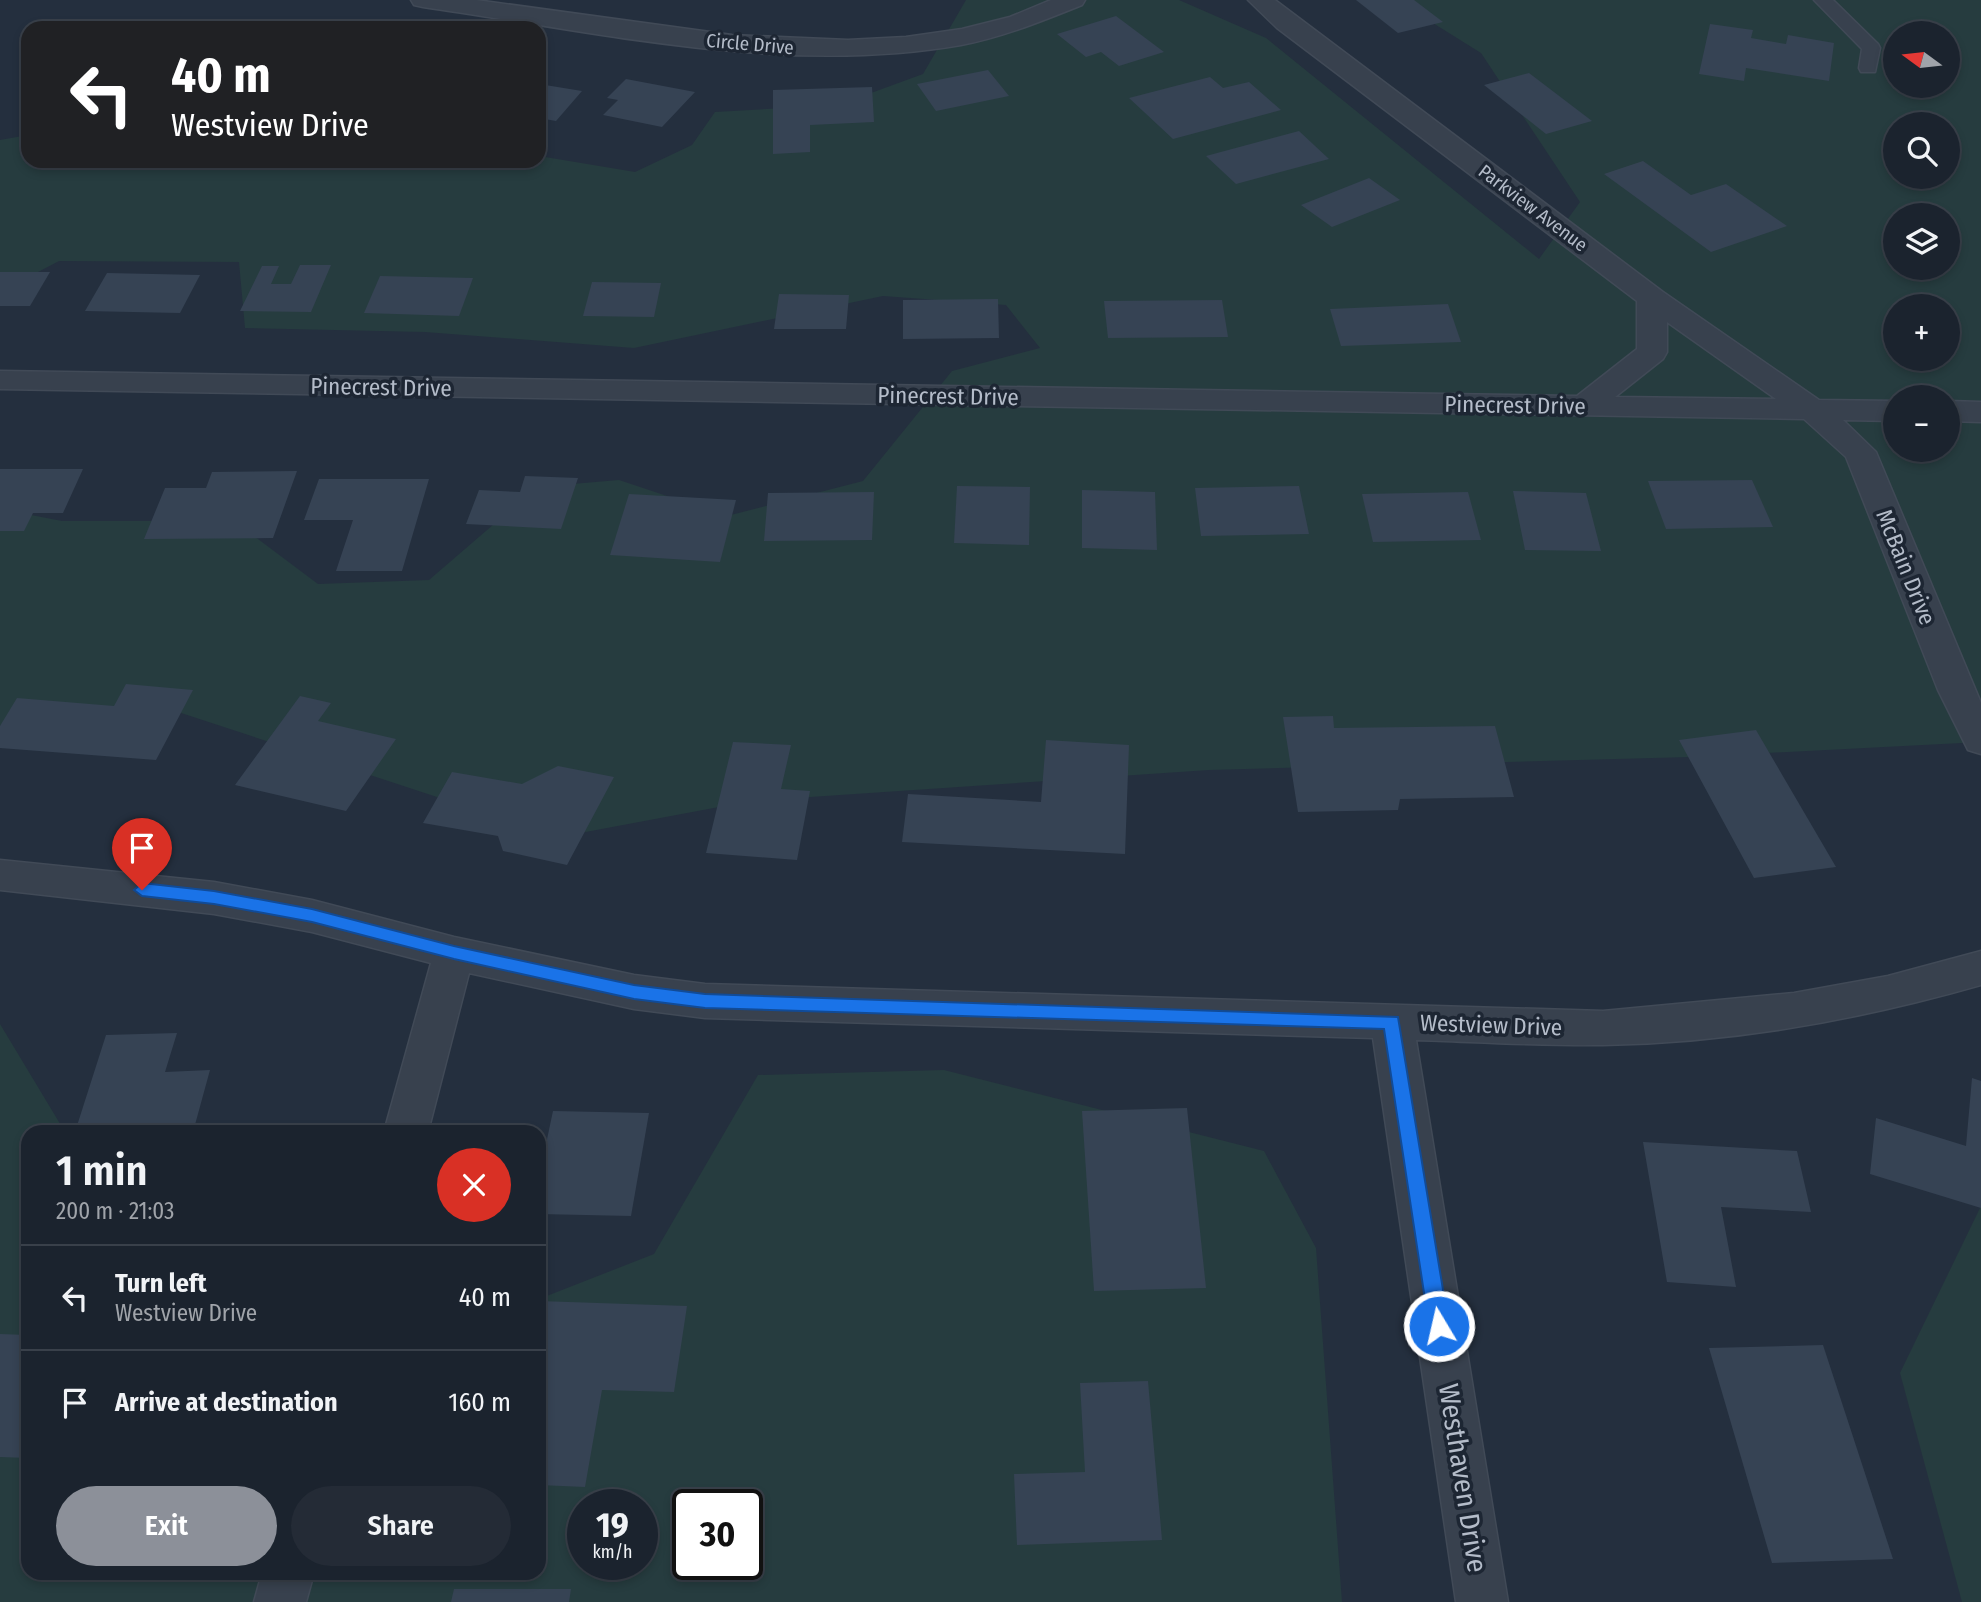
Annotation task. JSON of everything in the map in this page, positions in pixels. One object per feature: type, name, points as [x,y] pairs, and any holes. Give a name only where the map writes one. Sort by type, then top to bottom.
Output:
[{"type":"street","name":"Circle Drive","points":[[423,0],[733,45],[823,49],[867,48],[955,37],[1033,16],[1073,0]]},
{"type":"street","name":"Parkview Avenue","points":[[1260,0],[1286,23],[1652,298],[1811,410]]},
{"type":"street","points":[[1584,406],[1652,352],[1652,298]]},
{"type":"street","name":"Pinecrest Drive","points":[[0,380],[1883,411]]},
{"type":"street","name":"McBain Drive","points":[[1811,410],[1860,452],[1956,690],[1981,740]]},
{"type":"street","points":[[1960,411],[1981,412]]},
{"type":"street","name":"Westview Drive","points":[[0,875],[214,898],[312,916],[454,953],[634,992],[705,1001],[1603,1028],[1713,1021],[1818,1007],[1951,978],[1981,968]]},
{"type":"street","points":[[408,1125],[454,953]]},
{"type":"street","name":"Westhaven Drive","points":[[1392,1022],[1482,1602]]},
{"type":"street","points":[[280,1602],[286,1580]]},
{"type":"lane","points":[[1824,0],[1871,48],[1868,68]]},
{"type":"green space","points":[[966,0],[1179,0],[1266,38],[1539,259],[1580,202],[1481,53],[1396,0],[1981,0],[1981,742],[1690,757],[1209,770],[751,801],[559,837],[175,711],[0,726],[0,509],[62,521],[234,521],[318,584],[429,580],[537,487],[619,480],[727,516],[863,481],[952,371],[1040,348],[1006,305],[883,296],[634,348],[425,332],[245,328],[239,262],[59,261],[0,292],[0,140],[21,136],[21,168],[546,168],[546,157],[635,172],[692,145],[715,112],[785,108],[871,93],[923,74]]},
{"type":"green space","points":[[0,1024],[61,1125],[21,1125],[21,1580],[546,1580],[546,1296],[654,1254],[758,1075],[944,1070],[1264,1151],[1316,1248],[1342,1602],[0,1602]]},
{"type":"green space","points":[[1981,1206],[1981,1602],[1962,1602],[1900,1373]]},
{"type":"building","points":[[1356,0],[1414,0],[1443,22],[1398,33]]},
{"type":"building","points":[[1116,16],[1164,52],[1119,66],[1101,52],[1086,57],[1057,34]]},
{"type":"building","points":[[1710,24],[1753,30],[1751,38],[1786,44],[1788,35],[1834,43],[1829,81],[1746,68],[1744,81],[1699,74]]},
{"type":"building","points":[[988,70],[1009,96],[936,111],[917,84]]},
{"type":"building","points":[[1529,73],[1592,121],[1546,134],[1484,85]]},
{"type":"building","points":[[1210,77],[1223,88],[1249,82],[1281,110],[1173,139],[1129,98]]},
{"type":"building","points":[[626,79],[695,92],[662,127],[603,115],[618,100],[607,98]]},
{"type":"building","points":[[546,85],[582,91],[556,121],[546,119]]},
{"type":"building","points":[[872,87],[874,122],[810,125],[810,152],[773,154],[773,90]]},
{"type":"building","points":[[1299,131],[1329,159],[1236,184],[1206,156]]},
{"type":"building","points":[[1643,161],[1691,195],[1726,184],[1787,226],[1711,252],[1604,174]]},
{"type":"building","points":[[1369,178],[1400,200],[1332,227],[1301,205]]},
{"type":"building","points":[[300,265],[331,265],[311,312],[240,311],[262,266],[279,266],[271,284],[291,284]]},
{"type":"building","points":[[0,272],[50,272],[30,306],[0,306]]},
{"type":"building","points":[[107,273],[200,275],[180,313],[85,311]]},
{"type":"building","points":[[380,276],[473,278],[459,316],[364,313]]},
{"type":"building","points":[[592,282],[661,283],[654,317],[583,316]]},
{"type":"building","points":[[779,294],[849,295],[846,329],[774,329]]},
{"type":"building","points":[[998,299],[999,338],[903,339],[903,300]]},
{"type":"building","points":[[1222,300],[1228,337],[1108,338],[1104,301]]},
{"type":"building","points":[[1448,304],[1461,342],[1341,346],[1330,309]]},
{"type":"building","points":[[0,469],[83,469],[63,513],[33,513],[24,531],[0,531]]},
{"type":"building","points":[[297,471],[273,538],[144,539],[165,488],[206,488],[212,472]]},
{"type":"building","points":[[525,476],[578,478],[561,529],[466,524],[479,490],[520,492]]},
{"type":"building","points":[[319,479],[429,479],[402,571],[336,571],[353,520],[304,520]]},
{"type":"building","points":[[1752,480],[1773,527],[1666,529],[1648,481]]},
{"type":"building","points":[[957,486],[1030,487],[1029,545],[954,543]]},
{"type":"building","points":[[1299,486],[1309,534],[1201,536],[1195,488]]},
{"type":"building","points":[[1082,490],[1155,492],[1157,550],[1082,548]]},
{"type":"building","points":[[1513,491],[1586,493],[1601,551],[1525,550]]},
{"type":"building","points":[[874,492],[872,540],[764,541],[768,493]]},
{"type":"building","points":[[1468,492],[1481,540],[1373,542],[1362,494]]},
{"type":"building","points":[[629,494],[736,500],[720,562],[610,555]]},
{"type":"building","points":[[126,684],[193,690],[156,760],[0,748],[0,726],[17,698],[114,706]]},
{"type":"building","points":[[300,696],[331,703],[318,721],[396,739],[346,811],[235,785]]},
{"type":"building","points":[[1333,716],[1334,728],[1495,726],[1514,797],[1400,799],[1398,810],[1298,812],[1283,717]]},
{"type":"building","points":[[1756,730],[1836,867],[1754,878],[1679,740]]},
{"type":"building","points":[[1046,740],[1129,745],[1125,854],[902,842],[908,794],[1041,802]]},
{"type":"building","points":[[733,742],[791,745],[781,789],[810,791],[797,860],[706,853]]},
{"type":"building","points":[[558,766],[614,777],[567,865],[503,851],[498,836],[423,823],[452,772],[522,784]]},
{"type":"building","points":[[177,1033],[165,1072],[210,1070],[195,1125],[77,1125],[106,1035]]},
{"type":"building","points":[[1972,1078],[1981,1081],[1981,1208],[1870,1174],[1876,1118],[1966,1146]]},
{"type":"building","points":[[1187,1108],[1206,1288],[1094,1291],[1082,1111]]},
{"type":"building","points":[[553,1111],[649,1113],[631,1216],[546,1214],[546,1144]]},
{"type":"building","points":[[1643,1142],[1797,1151],[1811,1212],[1721,1207],[1736,1287],[1667,1282]]},
{"type":"building","points":[[546,1301],[687,1306],[674,1392],[602,1390],[585,1487],[546,1485]]},
{"type":"building","points":[[0,1334],[21,1335],[21,1458],[0,1457]]},
{"type":"building","points":[[1823,1345],[1893,1559],[1772,1563],[1709,1348]]},
{"type":"building","points":[[1148,1381],[1162,1540],[1017,1545],[1014,1474],[1085,1472],[1080,1383]]},
{"type":"building","points":[[454,1589],[571,1589],[569,1602],[451,1602]]},
{"type":"route","points":[[142,890],[214,898],[312,916],[454,953],[634,992],[705,1001],[1392,1022],[1439,1326]]}]
